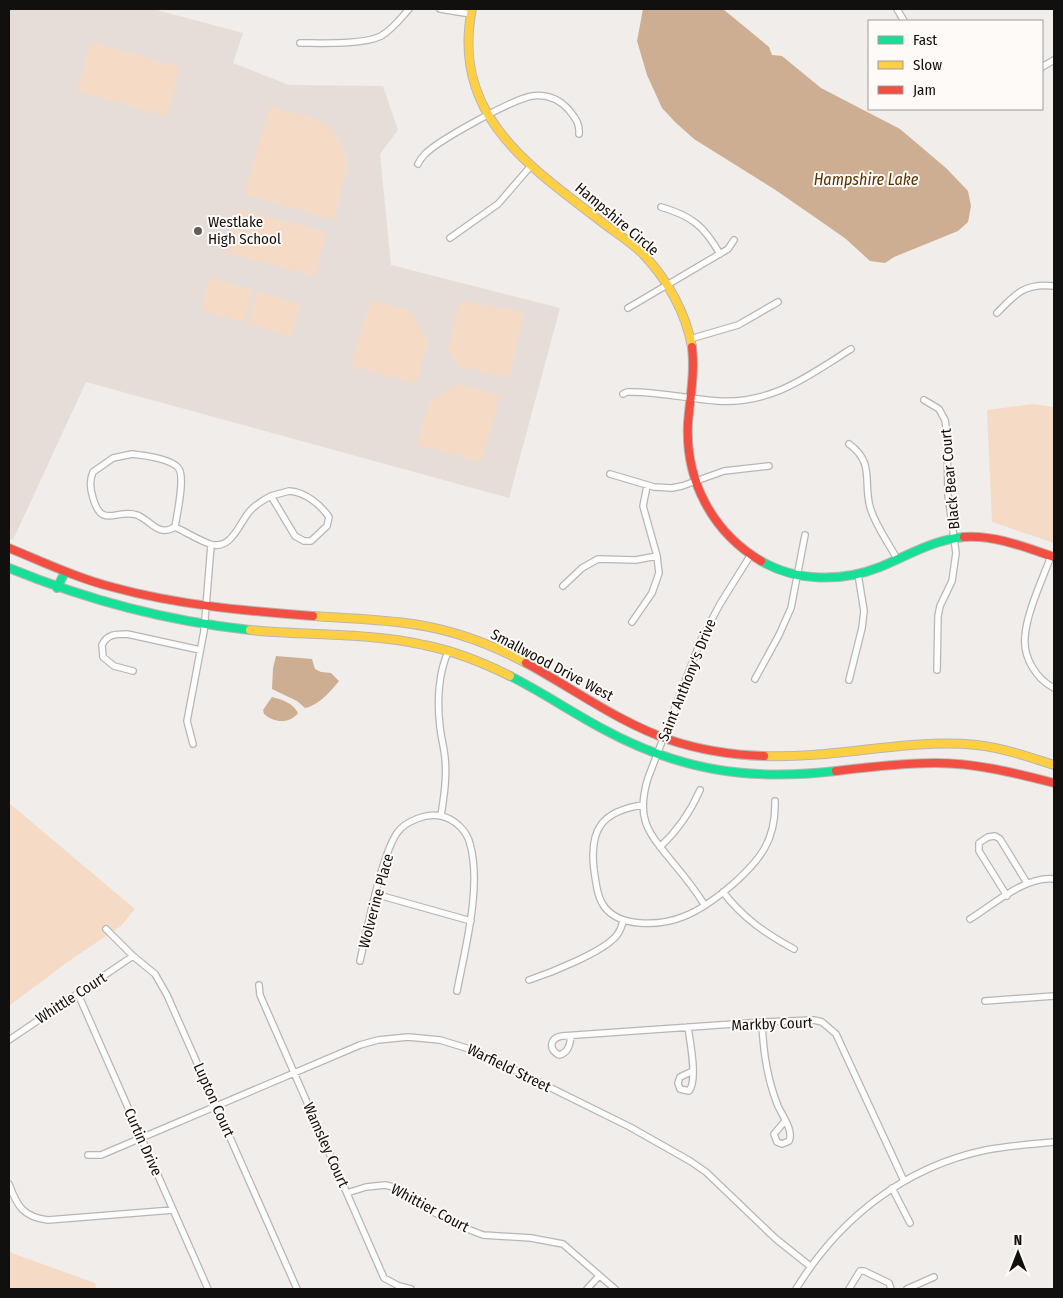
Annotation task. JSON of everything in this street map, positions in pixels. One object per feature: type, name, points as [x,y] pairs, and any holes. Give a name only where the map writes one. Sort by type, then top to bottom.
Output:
[{"type":"street","points":[[300,43],[373,39],[393,28],[409,9]]},
{"type":"street","points":[[440,9],[471,11]]},
{"type":"street","points":[[897,9],[903,20]]},
{"type":"street","name":"Hampshire Circle","points":[[471,11],[469,55],[472,74],[488,116],[511,148],[530,167],[639,251],[657,270],[678,304],[690,339],[692,367],[687,446],[694,482],[704,506],[717,523],[750,556],[775,568],[798,575],[824,578],[858,574],[880,568],[896,558],[924,546],[955,538],[980,537],[994,539],[1010,542],[1052,556]]},
{"type":"street","points":[[1043,66],[1054,60]]},
{"type":"street","points":[[418,164],[423,156],[434,147],[488,116],[528,97],[542,96],[553,98],[562,103],[578,123],[579,134]]},
{"type":"street","points":[[450,238],[498,204],[530,167]]},
{"type":"street","points":[[661,208],[681,214],[698,224],[709,235],[720,254]]},
{"type":"street","points":[[628,308],[728,249],[734,240]]},
{"type":"street","points":[[997,313],[1024,289],[1038,286],[1054,286]]},
{"type":"street","points":[[690,339],[730,328],[751,319],[778,302]]},
{"type":"street","points":[[623,394],[627,392],[651,392],[718,401],[776,392],[809,377],[851,349]]},
{"type":"street","name":"Black Bear Court","points":[[924,400],[939,409],[945,420],[949,502],[956,553],[952,581],[940,606],[937,623],[937,670]]},
{"type":"street","points":[[849,444],[859,452],[864,460],[868,479],[870,508],[896,558]]},
{"type":"street","points":[[132,454],[148,456],[176,465],[182,480],[175,526],[170,530],[162,530],[138,515],[107,516],[98,512],[90,488],[93,472],[113,458],[132,454]]},
{"type":"street","points":[[610,474],[647,486],[672,488],[724,471],[769,466]]},
{"type":"street","points":[[632,622],[650,598],[659,572],[657,556],[644,510],[643,502],[647,486]]},
{"type":"street","points":[[175,526],[212,545],[223,544],[230,540],[251,510],[265,499],[271,496],[289,491],[303,493],[327,514],[329,520],[327,526],[311,541],[297,539],[271,496]]},
{"type":"street","points":[[755,679],[786,618],[798,575],[805,535]]},
{"type":"street","points":[[194,744],[188,721],[205,624],[212,545]]},
{"type":"street","name":"Smallwood Drive West","points":[[9,548],[64,572],[126,591],[206,606],[397,622],[446,631],[479,641],[517,658],[603,709],[641,728],[694,747],[761,757],[816,755],[916,746],[980,746],[1008,751],[1054,765]]},
{"type":"street","points":[[563,586],[582,568],[598,559],[636,560],[657,556]]},
{"type":"street","name":"Saint Anthony's Drive","points":[[643,805],[644,791],[657,754],[701,640],[720,604],[750,556]]},
{"type":"street","points":[[1052,556],[1027,623],[1024,640],[1027,654],[1034,670],[1054,688]]},
{"type":"street","points":[[9,563],[47,580],[57,588],[64,572]]},
{"type":"street","name":"Smallwood Drive West","points":[[9,568],[83,598],[136,612],[205,624],[262,631],[395,639],[449,650],[476,659],[511,676],[625,741],[657,754],[698,766],[754,775],[793,775],[919,763],[952,762],[1004,770],[1054,783]]},
{"type":"street","points":[[849,680],[862,628],[864,611],[858,574]]},
{"type":"street","points":[[133,671],[114,666],[103,657],[102,645],[107,637],[127,634],[200,650]]},
{"type":"street","points":[[449,650],[443,666],[439,702],[446,767],[445,793],[441,816],[462,829],[470,844],[473,883],[471,921],[457,991]]},
{"type":"street","points":[[660,847],[683,822],[700,790]]},
{"type":"street","points":[[704,904],[647,827],[643,805],[620,810],[611,815],[598,829],[592,850],[601,902],[623,921],[644,923],[675,919],[691,913],[723,892],[756,862],[766,847],[773,827],[775,801]]},
{"type":"street","name":"Wolverine Place","points":[[360,961],[375,894],[391,844],[401,828],[409,822],[421,818],[441,816]]},
{"type":"street","points":[[1007,896],[979,851],[982,841],[992,836],[998,837],[1027,884]]},
{"type":"street","points":[[970,919],[1027,884],[1042,879],[1054,879]]},
{"type":"street","points":[[723,892],[740,912],[756,926],[794,949]]},
{"type":"street","points":[[375,894],[471,921]]},
{"type":"street","points":[[529,980],[561,969],[609,943],[617,936],[623,921]]},
{"type":"street","name":"Lupton Court","points":[[106,929],[133,956],[156,974],[217,1106],[297,1289]]},
{"type":"street","name":"Whittle Court","points":[[9,1040],[133,956]]},
{"type":"street","name":"Wamsley Court","points":[[259,984],[260,995],[384,1278],[399,1286],[411,1289]]},
{"type":"street","name":"Curtin Drive","points":[[78,994],[208,1289]]},
{"type":"street","points":[[985,1001],[1054,996]]},
{"type":"street","name":"Markby Court","points":[[571,1036],[762,1022],[814,1020],[822,1022],[836,1034],[904,1181]]},
{"type":"street","points":[[762,1022],[770,1084],[785,1121]]},
{"type":"street","points":[[688,1027],[693,1071]]},
{"type":"street","name":"Warfield Street","points":[[88,1155],[101,1155],[360,1045],[390,1038],[408,1037],[440,1040],[476,1051],[630,1127],[690,1161],[706,1172],[776,1239],[810,1266]]},
{"type":"street","points":[[796,1289],[810,1266],[830,1240],[853,1218],[904,1181],[964,1156],[1005,1147],[1054,1142]]},
{"type":"street","points":[[9,1184],[21,1210],[38,1219],[174,1210]]},
{"type":"street","name":"Whittier Court","points":[[347,1193],[366,1187],[385,1185],[398,1188],[428,1209],[457,1225],[483,1235],[531,1238],[563,1244],[616,1289]]},
{"type":"street","points":[[892,1188],[910,1223]]},
{"type":"street","points":[[849,1289],[857,1274],[860,1271],[864,1271],[889,1284],[891,1289]]},
{"type":"street","points":[[587,1289],[599,1276]]},
{"type":"street","points":[[907,1289],[934,1277]]},
{"type":"shaded area","name":"Westlake High School","points":[[9,9],[153,9],[243,33],[233,63],[289,85],[383,86],[398,130],[380,154],[391,265],[560,308],[509,498],[86,382],[13,540],[9,538]]},
{"type":"shaded area","points":[[91,42],[180,67],[166,116],[77,91]]},
{"type":"shaded area","points":[[270,106],[322,121],[332,130],[340,142],[346,156],[347,168],[334,220],[248,195],[245,192]]},
{"type":"shaded area","points":[[238,209],[326,232],[315,276],[226,253]]},
{"type":"shaded area","points":[[210,278],[253,290],[244,322],[201,310]]},
{"type":"shaded area","points":[[258,292],[300,304],[291,336],[248,324]]},
{"type":"shaded area","points":[[371,300],[411,311],[428,342],[416,383],[354,367],[352,362]]},
{"type":"shaded area","points":[[460,301],[520,311],[523,315],[509,378],[458,366],[448,349]]},
{"type":"shaded area","points":[[457,384],[500,395],[482,458],[477,461],[417,445],[429,402]]},
{"type":"shaded area","points":[[1033,404],[1054,407],[1054,543],[992,522],[987,410]]},
{"type":"shaded area","points":[[9,803],[135,909],[121,926],[69,961],[9,1006]]},
{"type":"shaded area","points":[[9,1252],[95,1283],[97,1289],[9,1289]]},
{"type":"water","name":"Hampshire Lake","points":[[643,9],[723,9],[769,47],[772,55],[782,56],[821,88],[900,129],[946,168],[968,191],[971,206],[968,222],[958,231],[894,257],[885,263],[870,261],[846,239],[816,218],[774,189],[694,139],[662,108],[647,75],[637,41]]},
{"type":"water","points":[[276,656],[312,659],[315,669],[331,673],[339,681],[319,701],[305,708],[297,701],[272,689],[273,668]]},
{"type":"water","points":[[272,697],[290,704],[298,713],[295,717],[286,721],[277,721],[268,717],[264,714],[263,710]]},
{"type":"traffic: fast","points":[[761,561],[789,573],[820,578],[835,577],[865,572],[942,541],[964,537]]},
{"type":"traffic: fast","points":[[9,568],[68,590],[127,608],[188,621],[250,630]]},
{"type":"traffic: fast","points":[[57,588],[65,572]]},
{"type":"traffic: fast","points":[[510,676],[591,722],[660,755],[716,770],[745,773],[774,775],[836,771]]},
{"type":"traffic: slow","points":[[472,9],[468,46],[473,78],[484,107],[500,132],[521,156],[545,178],[633,245],[652,264],[667,285],[680,309],[692,347]]},
{"type":"traffic: slow","points":[[313,616],[421,625],[483,643],[526,663]]},
{"type":"traffic: slow","points":[[250,630],[359,636],[403,641],[435,647],[457,654],[510,676]]},
{"type":"traffic: slow","points":[[764,756],[817,755],[897,746],[950,744],[996,748],[1054,765]]},
{"type":"traffic: jam","points":[[692,347],[693,376],[688,423],[688,444],[691,465],[697,484],[705,503],[728,535],[761,561]]},
{"type":"traffic: jam","points":[[964,537],[998,540],[1054,557]]},
{"type":"traffic: jam","points":[[9,548],[86,579],[137,593],[186,603],[313,616]]},
{"type":"traffic: jam","points":[[526,663],[614,715],[651,733],[681,744],[705,749],[764,756]]},
{"type":"traffic: jam","points":[[836,771],[898,764],[951,763],[995,769],[1054,783]]},
{"type":"place","name":"Westlake High School","points":[[198,231]]}]
